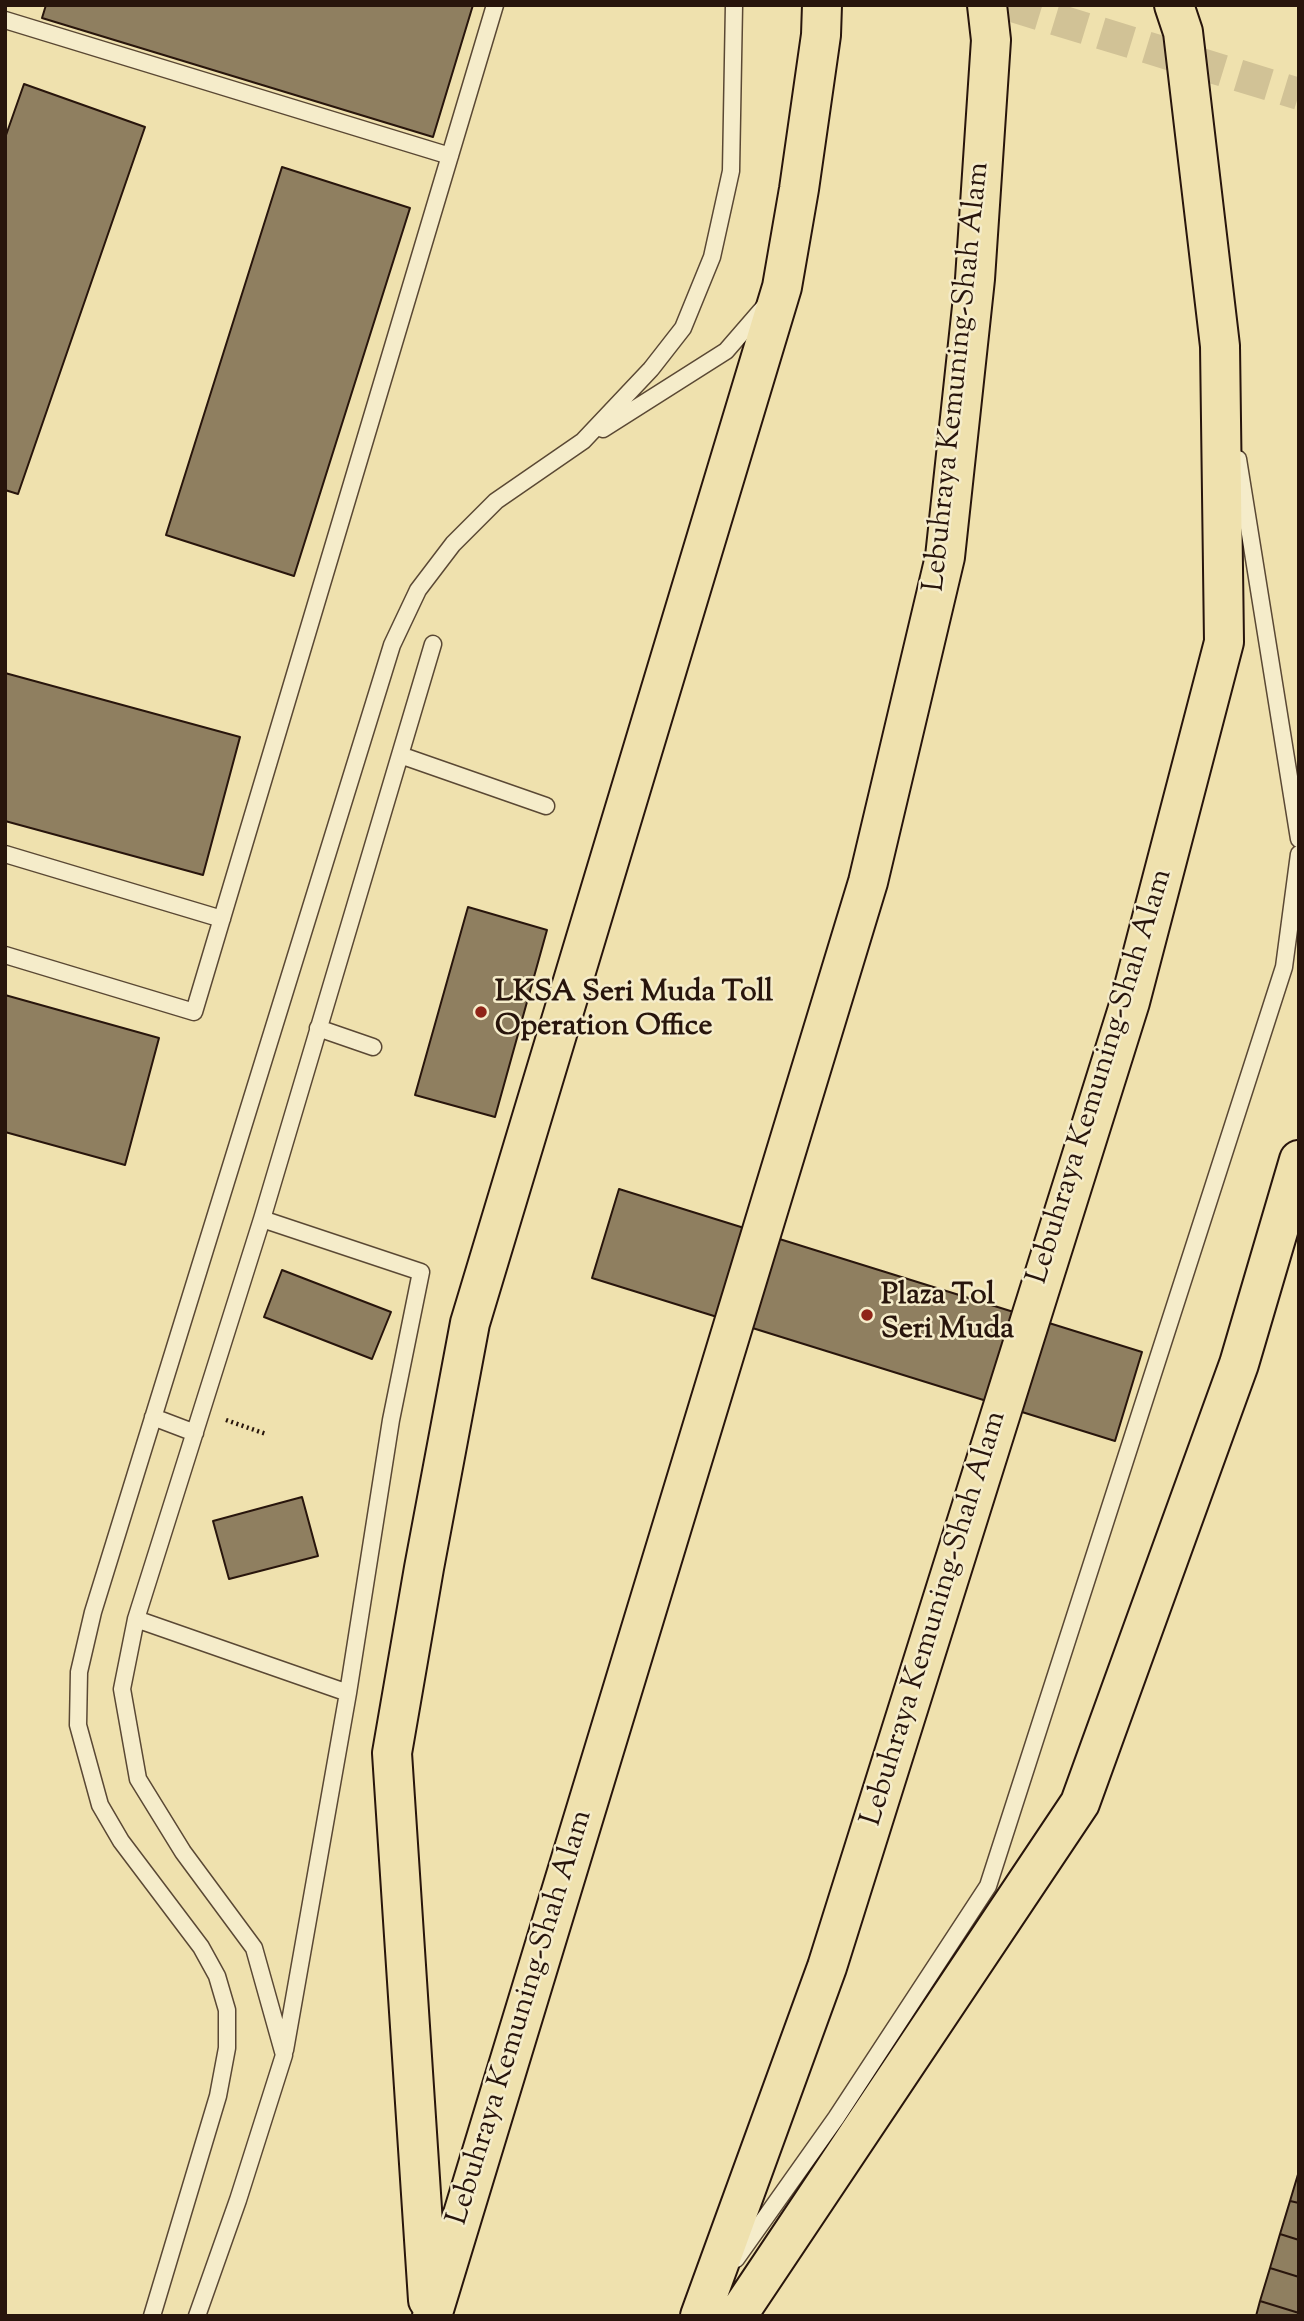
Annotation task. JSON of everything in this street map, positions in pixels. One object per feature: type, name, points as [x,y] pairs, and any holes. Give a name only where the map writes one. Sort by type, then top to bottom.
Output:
[{"type":"highway","points":[[431,2316],[392,1753],[394,1740],[470,1323],[782,287],[821,35],[822,5]]},
{"type":"highway","name":"Lebuhraya Kemuning-Shah Alam","points":[[431,2316],[874,855],[945,557],[975,279],[991,40],[987,5]]},
{"type":"highway","name":"Lebuhraya Kemuning-Shah Alam","points":[[714,2311],[827,1968],[1130,1002],[1224,642],[1220,346],[1183,32],[1174,5]]},
{"type":"highway","points":[[714,2311],[1080,1803],[1239,1364],[1299,1160]]},
{"type":"lane","points":[[5,955],[194,1012],[495,5]]},
{"type":"lane","points":[[583,441],[651,369],[683,328],[712,257],[731,171],[734,5]]},
{"type":"lane","points":[[5,20],[450,156]]},
{"type":"lane","points":[[152,2316],[218,2096],[227,2049],[227,2010],[217,1976],[201,1947],[121,1841],[100,1805],[78,1725],[79,1672],[93,1612],[392,645],[418,590],[453,544],[496,502],[583,441],[726,351],[782,287]]},
{"type":"lane","points":[[1220,346],[1299,839]]},
{"type":"lane","points":[[284,2055],[254,1948],[183,1852],[138,1779],[122,1689],[136,1619],[262,1219],[433,643]]},
{"type":"lane","points":[[400,755],[546,806]]},
{"type":"lane","points":[[5,854],[222,919]]},
{"type":"lane","points":[[714,2311],[988,1886],[1284,967],[1299,854]]},
{"type":"lane","points":[[318,1028],[373,1047]]},
{"type":"lane","points":[[197,2316],[238,2200],[284,2055],[348,1693],[391,1420],[421,1272],[262,1219]]},
{"type":"lane","points":[[153,1417],[195,1433]]},
{"type":"lane","points":[[136,1619],[348,1693]]},
{"type":"path","points":[[202,1411],[266,1434]]},
{"type":"building","points":[[46,5],[473,5],[433,137],[42,18]]},
{"type":"building","points":[[24,84],[145,127],[18,494],[5,490],[5,138]]},
{"type":"building","points":[[282,167],[410,208],[294,576],[166,535]]},
{"type":"building","points":[[5,673],[240,737],[203,875],[5,821]]},
{"type":"building","name":"LKSA Seri Muda Toll Operation Office","points":[[468,907],[547,930],[495,1117],[415,1095]]},
{"type":"building","points":[[5,995],[159,1038],[125,1165],[5,1132]]},
{"type":"building","name":"Plaza Tol Seri Muda","points":[[619,1189],[1142,1352],[1115,1441],[592,1278]]},
{"type":"building","points":[[282,1270],[391,1312],[372,1359],[264,1317]]},
{"type":"building","points":[[302,1497],[318,1556],[229,1579],[213,1521]]},
{"type":"building","points":[[1299,2171],[1299,2203],[1290,2201]]},
{"type":"building","points":[[1290,2201],[1299,2203],[1299,2240],[1280,2234]]},
{"type":"building","points":[[1280,2234],[1299,2240],[1299,2277],[1270,2268]]},
{"type":"building","points":[[1270,2268],[1299,2277],[1299,2313],[1260,2301]]},
{"type":"building","points":[[1260,2301],[1299,2313],[1299,2316],[1256,2316]]},
{"type":"tunnel","points":[[1009,5],[1299,94]]},
{"type":"place","name":"LKSA Seri Muda Toll Operation Office","points":[[481,1012]]},
{"type":"place","name":"Plaza Tol Seri Muda","points":[[867,1315]]}]
